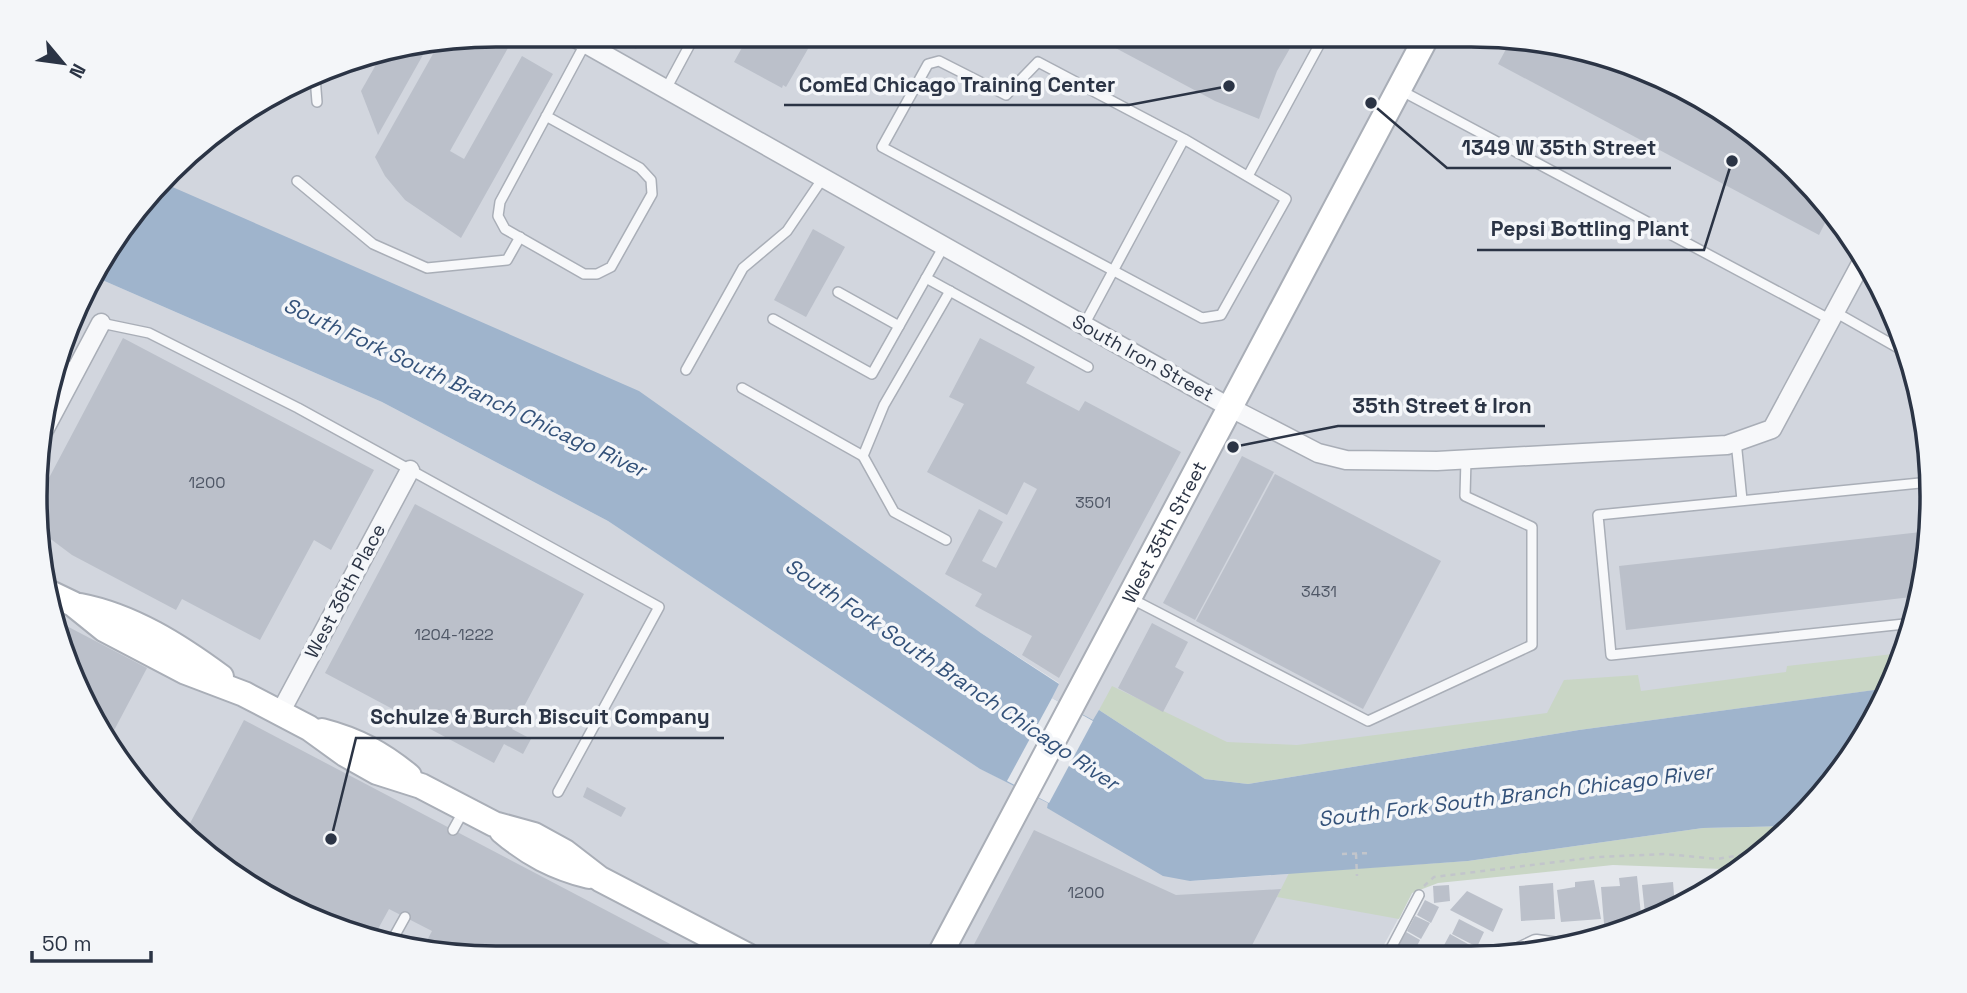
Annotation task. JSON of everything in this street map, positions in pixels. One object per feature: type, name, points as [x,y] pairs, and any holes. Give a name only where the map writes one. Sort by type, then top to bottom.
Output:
[{"type":"main road","name":"West 35th Street","points":[[944,946],[1421,47]]},
{"type":"main road","points":[[59,597],[73,604],[113,613],[194,657],[244,694],[280,713],[309,728],[353,739],[385,756],[459,819],[494,824],[526,851],[557,868],[600,879],[729,946]]},
{"type":"street","name":"South Iron Street","points":[[591,47],[1229,407],[1318,453],[1336,458],[1466,459],[1727,444],[1772,429],[1833,316]]},
{"type":"street","points":[[1833,316],[1858,269]]},
{"type":"street","points":[[68,367],[101,323]]},
{"type":"street","name":"West 36th Place","points":[[280,713],[410,470]]},
{"type":"lane","points":[[547,116],[640,168],[651,180],[652,194],[611,267],[597,274],[583,274],[505,229],[498,216],[500,202],[547,116],[574,47]]},
{"type":"lane","points":[[666,89],[689,47]]},
{"type":"lane","points":[[1248,176],[1318,47]]},
{"type":"lane","points":[[939,61],[1006,95],[1038,62],[1248,176],[1286,199],[1221,315],[1202,318],[883,147],[928,64],[939,61]]},
{"type":"lane","points":[[316,86],[317,103]]},
{"type":"lane","points":[[1398,89],[1894,346]]},
{"type":"lane","points":[[1084,325],[1184,139]]},
{"type":"lane","points":[[686,370],[743,268],[787,231],[824,178]]},
{"type":"lane","points":[[297,181],[373,244],[427,268],[507,260],[520,237]]},
{"type":"lane","points":[[773,319],[872,374],[944,246]]},
{"type":"lane","points":[[926,278],[1088,367]]},
{"type":"lane","points":[[863,456],[884,405],[950,291]]},
{"type":"lane","points":[[838,292],[899,326]]},
{"type":"lane","points":[[101,323],[149,333],[410,470],[659,607],[558,792]]},
{"type":"lane","points":[[742,388],[863,456],[894,512],[946,540]]},
{"type":"lane","points":[[1736,441],[1742,500]]},
{"type":"lane","points":[[1128,597],[1368,721],[1532,645],[1532,527],[1465,496],[1466,459]]},
{"type":"lane","points":[[1901,624],[1612,655],[1598,515],[1920,483]]},
{"type":"lane","points":[[1392,946],[1419,895]]},
{"type":"lane","points":[[396,934],[405,917]]},
{"type":"path","points":[[1342,854],[1371,853]]},
{"type":"path","points":[[1356,854],[1357,876]]},
{"type":"path","points":[[1419,895],[1427,881],[1434,877],[1544,861],[1665,854],[1717,859],[1741,855]]},
{"type":"shaded area","points":[[496,47],[1500,48],[1558,56],[1642,81],[1695,107],[1744,140],[1788,179],[1827,223],[1860,272],[1896,352],[1916,438],[1919,526],[1904,613],[1886,668],[1876,690],[1205,779],[1100,710],[1093,721],[1052,698],[1059,683],[981,633],[171,187],[223,140],[272,107],[352,71],[438,51]]},
{"type":"shaded area","points":[[103,280],[382,402],[608,521],[980,769],[1049,803],[1047,808],[1191,881],[1428,864],[1383,946],[496,946],[409,937],[325,912],[272,886],[247,870],[223,853],[179,814],[140,770],[123,746],[107,721],[81,668],[56,584],[47,496],[56,409],[81,325]]},
{"type":"green space","points":[[1891,654],[1875,690],[1579,730],[1248,784],[1205,779],[1099,710],[1112,686],[1227,742],[1297,745],[1547,713],[1564,680],[1638,675],[1641,691],[1786,672],[1787,666]]},
{"type":"green space","points":[[1775,826],[1721,869],[1613,865],[1438,883],[1412,893],[1399,919],[1277,897],[1289,873],[1468,861],[1703,828]]},
{"type":"water","name":"South Fork South Branch Chicago River","points":[[172,187],[639,391],[981,633],[1059,684],[1052,698],[1093,720],[1099,710],[1205,779],[1248,784],[1579,730],[1875,690],[1860,721],[1827,770],[1775,826],[1703,828],[1468,861],[1190,881],[1163,876],[1047,808],[1048,803],[980,769],[608,521],[382,402],[103,280],[140,223]]},
{"type":"pier","points":[[1052,698],[1093,721],[1049,803],[1007,781]]},
{"type":"building","points":[[742,47],[809,47],[786,87],[783,85],[782,88],[734,62]]},
{"type":"building","points":[[1114,47],[1291,47],[1277,71],[1259,119],[1215,101]]},
{"type":"building","points":[[508,48],[450,151],[464,159],[522,56],[553,74],[461,238],[405,200],[385,176],[375,157],[434,52]]},
{"type":"building","points":[[1506,49],[1558,56],[1642,81],[1695,107],[1744,140],[1788,179],[1826,221],[1819,235],[1498,64]]},
{"type":"building","points":[[424,53],[378,135],[361,91],[376,64]]},
{"type":"building","points":[[813,229],[845,247],[806,317],[774,300]]},
{"type":"building","points":[[123,338],[374,470],[331,550],[314,540],[260,640],[182,599],[176,610],[72,555],[49,538],[48,481]]},
{"type":"building","points":[[980,338],[1035,367],[1026,383],[1079,411],[1085,401],[1181,452],[1059,678],[1022,655],[1032,636],[975,606],[982,594],[945,574],[979,509],[1003,522],[982,561],[996,568],[1037,489],[1024,482],[1007,515],[927,472],[964,404],[949,397]]},
{"type":"building","points":[[1242,456],[1274,472],[1195,620],[1163,603]]},
{"type":"building","points":[[1275,474],[1441,561],[1363,709],[1196,621]]},
{"type":"building","points":[[415,504],[584,594],[512,729],[531,739],[523,754],[504,744],[494,763],[325,673]]},
{"type":"building","points":[[1918,532],[1908,597],[1626,630],[1619,566]]},
{"type":"building","points":[[1152,623],[1188,642],[1175,667],[1184,672],[1163,712],[1118,688]]},
{"type":"building","points":[[67,626],[147,668],[114,731],[81,668]]},
{"type":"building","points":[[244,720],[674,946],[496,946],[438,942],[427,940],[432,931],[389,909],[378,929],[325,912],[272,886],[223,853],[190,824]]},
{"type":"building","points":[[587,787],[626,808],[621,817],[583,797]]},
{"type":"building","points":[[1034,830],[1176,895],[1281,889],[1252,946],[973,946]]},
{"type":"building","points":[[1637,876],[1641,912],[1604,924],[1601,887],[1620,886],[1619,878]]},
{"type":"building","points":[[1594,880],[1601,919],[1561,922],[1557,890],[1575,887],[1575,882]]},
{"type":"building","points":[[1673,882],[1674,896],[1645,911],[1642,885]]},
{"type":"building","points":[[1553,883],[1555,919],[1521,921],[1519,886]]},
{"type":"building","points":[[1449,885],[1450,901],[1434,903],[1433,886]]},
{"type":"building","points":[[1467,891],[1503,909],[1493,932],[1450,910]]},
{"type":"building","points":[[1425,900],[1439,907],[1431,923],[1417,915]]},
{"type":"building","points":[[1415,916],[1430,923],[1421,939],[1407,931]]},
{"type":"building","points":[[1459,919],[1484,932],[1478,946],[1452,934]]},
{"type":"building","points":[[1406,932],[1420,940],[1417,946],[1398,946]]},
{"type":"building","points":[[1450,934],[1471,946],[1470,946],[1444,946]]},
{"type":"place","name":"ComEd Chicago Training Center","points":[[1229,86]]},
{"type":"place","name":"1349 W 35th Street","points":[[1371,103]]},
{"type":"place","name":"Pepsi Bottling Plant","points":[[1732,161]]},
{"type":"place","name":"35th Street & Iron","points":[[1233,447]]},
{"type":"place","name":"Schulze & Burch Biscuit Company","points":[[331,839]]}]
